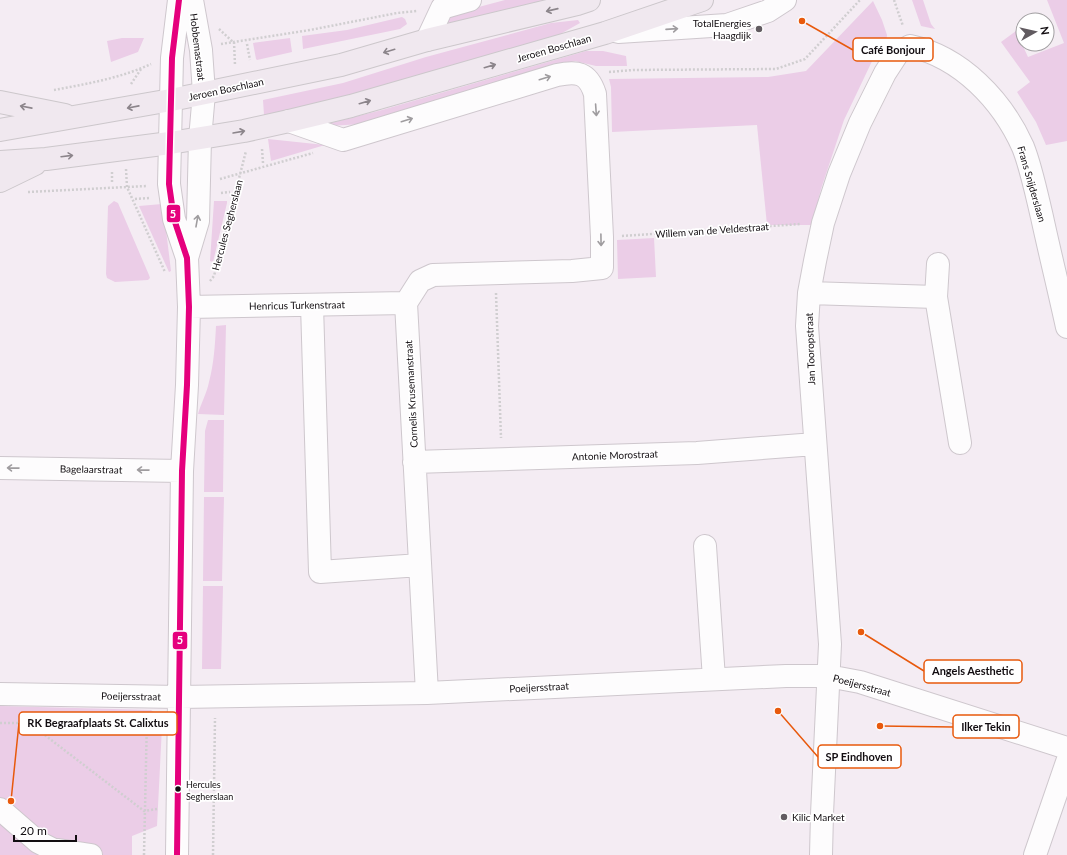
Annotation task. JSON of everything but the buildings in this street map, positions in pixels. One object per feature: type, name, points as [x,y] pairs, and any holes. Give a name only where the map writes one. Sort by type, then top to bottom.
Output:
[{"type":"main road","name":"Jeroen Boschlaan","points":[[0,130],[204,94],[341,65],[427,40],[589,0]]},
{"type":"main road","name":"Jeroen Boschlaan","points":[[0,162],[46,158],[200,139],[289,121],[359,104],[605,33],[702,0]]},
{"type":"main road","points":[[0,102],[78,117]]},
{"type":"main road","points":[[0,180],[46,158]]},
{"type":"street","name":"Hobbemastraat","points":[[170,143],[172,58],[179,0]]},
{"type":"street","name":"Hobbemastraat","points":[[192,0],[201,50],[204,94],[200,139]]},
{"type":"street","points":[[427,40],[442,8],[470,0]]},
{"type":"street","points":[[605,33],[726,25],[768,11],[785,0]]},
{"type":"street","name":"Jan Tooropstraat","points":[[821,855],[830,644],[807,326],[809,293],[823,223],[839,174],[860,123],[885,73],[898,53],[910,46]]},
{"type":"street","name":"Frans Snijderslaan","points":[[910,46],[927,49],[958,66],[980,85],[1000,108],[1013,127],[1023,149],[1036,192],[1067,327]]},
{"type":"street","points":[[289,121],[343,140],[557,75],[572,72],[583,75],[592,84],[595,94],[602,238],[602,268],[433,275],[420,281],[406,303]]},
{"type":"street","points":[[187,258],[198,221],[200,139]]},
{"type":"street","points":[[170,143],[170,197],[174,220],[187,258],[189,307],[187,385],[182,471],[177,855]]},
{"type":"street","points":[[938,264],[936,297],[960,443]]},
{"type":"street","points":[[809,293],[936,297]]},
{"type":"street","name":"Henricus Turkenstraat","points":[[189,307],[406,303]]},
{"type":"street","name":"Cornelis Krusemanstraat","points":[[406,303],[427,693]]},
{"type":"street","points":[[312,304],[320,572],[420,565]]},
{"type":"street","name":"Antonie Morostraat","points":[[414,462],[697,453],[815,444]]},
{"type":"street","name":"Bagelaarstraat","points":[[0,468],[182,471]]},
{"type":"street","points":[[705,546],[714,679]]},
{"type":"street","name":"Poeijersstraat","points":[[0,694],[180,697],[427,693],[714,679],[828,676],[860,682],[1067,748]]},
{"type":"street","points":[[1035,855],[1067,762]]},
{"type":"street","points":[[0,809],[51,853],[91,855]]},
{"type":"path","points":[[583,75],[633,70],[776,68],[805,59],[860,0]]},
{"type":"path","points":[[894,0],[910,46]]},
{"type":"path","points":[[217,45],[310,30],[397,13]]},
{"type":"path","points":[[217,26],[234,42],[234,56]]},
{"type":"path","points":[[248,44],[250,60]]},
{"type":"path","points":[[48,91],[107,79],[141,69],[154,63]]},
{"type":"path","points":[[216,180],[326,150],[343,140]]},
{"type":"path","name":"Hercules Segherslaan","points":[[214,276],[247,147]]},
{"type":"path","points":[[112,172],[112,182]]},
{"type":"path","points":[[126,172],[127,188],[166,274]]},
{"type":"path","points":[[27,192],[127,188],[149,185]]},
{"type":"path","name":"Willem van de Veldestraat","points":[[602,238],[823,223]]},
{"type":"path","points":[[496,273],[502,459]]},
{"type":"path","points":[[144,855],[147,696]]},
{"type":"path","points":[[213,855],[215,696]]},
{"type":"path","points":[[0,723],[147,724]]},
{"type":"path","points":[[29,723],[144,811],[178,805]]},
{"type":"shaded area","points":[[505,0],[550,0],[445,28],[445,16]]},
{"type":"shaded area","points":[[912,0],[923,0],[931,24],[935,29],[921,26]]},
{"type":"shaded area","points":[[1047,0],[1067,0],[1067,141],[1046,145],[1036,122],[1017,92],[1030,82],[1001,42],[1015,32],[1015,52],[1026,52],[1028,57],[1041,52],[1055,52],[1055,46],[1064,43],[1055,20],[1055,12],[1052,12]]},
{"type":"shaded area","points":[[873,1],[887,35],[886,44],[874,57],[844,120],[821,189],[812,225],[767,225],[757,125],[612,132],[611,87],[609,79],[768,77],[806,71]]},
{"type":"shaded area","points":[[402,17],[405,19],[407,24],[400,29],[303,49],[302,36],[347,30]]},
{"type":"shaded area","points":[[578,20],[580,23],[555,37],[399,83],[264,115],[263,100],[343,83],[426,57],[551,23]]},
{"type":"shaded area","points":[[122,38],[144,38],[138,52],[111,62],[107,41]]},
{"type":"shaded area","points":[[290,38],[292,52],[256,59],[253,43]]},
{"type":"shaded area","points":[[586,51],[603,51],[626,56],[627,66],[596,66],[575,61],[362,124],[329,126],[327,124],[382,110]]},
{"type":"shaded area","points":[[268,139],[325,145],[271,161]]},
{"type":"shaded area","points":[[114,201],[118,203],[149,275],[150,278],[148,280],[115,282],[107,278],[108,206]]},
{"type":"shaded area","points":[[214,201],[227,201],[227,203],[213,262],[210,261]]},
{"type":"shaded area","points":[[162,204],[171,271],[169,272],[139,206]]},
{"type":"shaded area","points":[[654,238],[656,277],[618,279],[617,240]]},
{"type":"shaded area","points":[[226,325],[224,415],[198,414],[211,375],[216,326]]},
{"type":"shaded area","points":[[208,420],[224,420],[223,492],[204,492],[205,431]]},
{"type":"shaded area","points":[[204,497],[224,497],[222,581],[203,581]]},
{"type":"shaded area","points":[[203,586],[223,586],[221,669],[202,669]]},
{"type":"shaded area","points":[[0,706],[151,710],[161,717],[162,727],[157,826],[132,836],[132,855],[0,855]]},
{"type":"transit line","name":"5","points":[[177,855],[182,471],[187,385],[189,307],[187,258],[174,219],[169,184],[172,58],[179,0]]},
{"type":"place","name":"Café Bonjour","points":[[802,21]]},
{"type":"place","name":"TotalEnergies Haagdijk","points":[[759,29]]},
{"type":"place","name":"Angels Aesthetic","points":[[861,632]]},
{"type":"place","name":"SP Eindhoven","points":[[778,711]]},
{"type":"place","name":"Ilker Tekin","points":[[880,726]]},
{"type":"place","name":"Hercules Segherslaan","points":[[178,789]]},
{"type":"place","name":"RK Begraafplaats St. Calixtus","points":[[11,801]]},
{"type":"place","name":"Kilic Market","points":[[784,817]]}]
